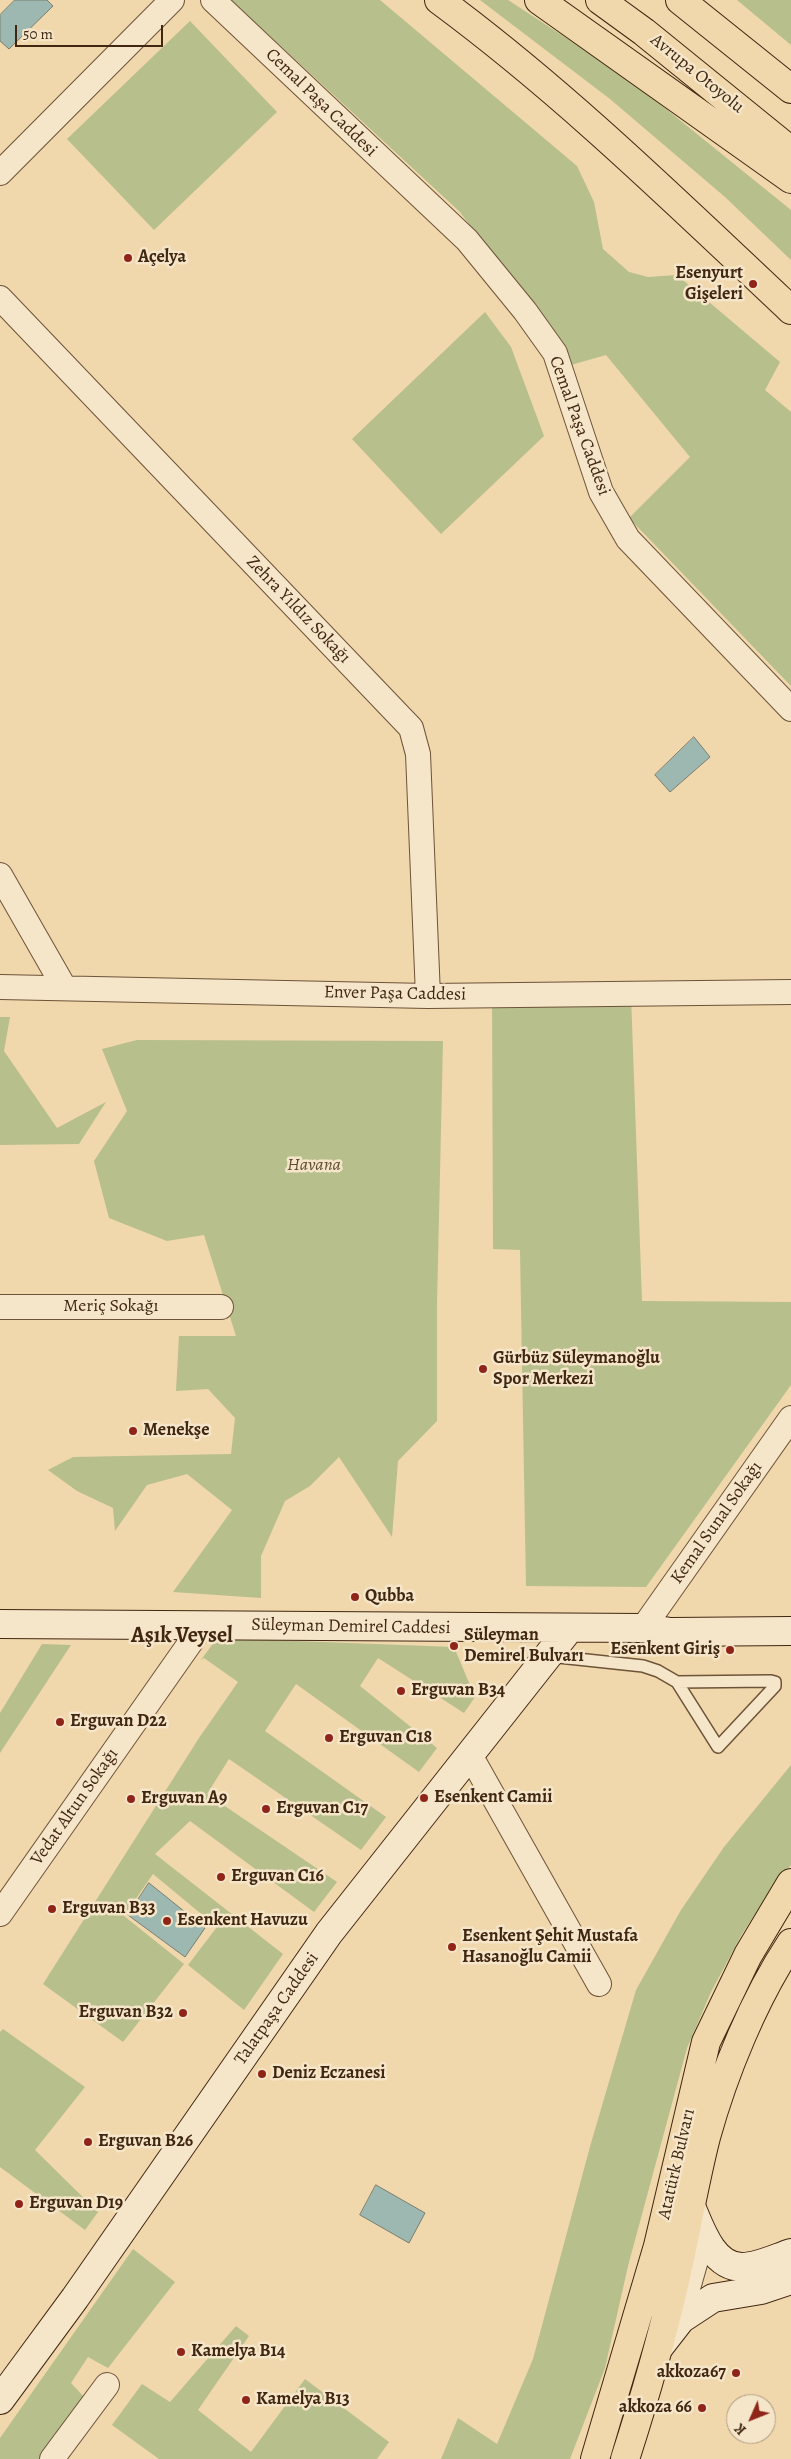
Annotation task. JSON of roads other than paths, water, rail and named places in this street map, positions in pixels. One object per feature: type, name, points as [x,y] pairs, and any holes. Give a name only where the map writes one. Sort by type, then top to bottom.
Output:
[{"type":"main road","points":[[439,0],[519,62],[598,131],[791,310]]},
{"type":"main road","points":[[540,0],[791,179]]},
{"type":"main road","name":"Avrupa Otoyolu","points":[[600,0],[644,32],[791,151]]},
{"type":"main road","points":[[680,0],[791,89]]},
{"type":"main road","name":"Atatürk Bulvarı","points":[[595,2459],[658,2246],[706,2042],[748,1955],[791,1883]]},
{"type":"main road","name":"Atatürk Bulvarı","points":[[625,2459],[682,2282],[690,2204],[707,2136],[722,2090],[759,2001],[791,1943]]},
{"type":"main road","points":[[658,2246],[662,2262],[682,2282]]},
{"type":"street","points":[[0,173],[172,0]]},
{"type":"street","name":"Cemal Paşa Caddesi","points":[[213,0],[467,240],[525,311],[555,353],[601,492],[628,539],[791,708]]},
{"type":"street","name":"Zehra Yıldız Sokağı","points":[[0,298],[411,728],[418,754],[428,996]]},
{"type":"street","points":[[0,875],[64,987]]},
{"type":"street","name":"Enver Paşa Caddesi","points":[[0,987],[428,996],[791,992]]},
{"type":"street","name":"Meriç Sokağı","points":[[0,1308],[221,1307]]},
{"type":"street","name":"Kemal Sunal Sokağı","points":[[643,1628],[791,1418]]},
{"type":"street","name":"Süleyman Demirel Caddesi","points":[[0,1624],[569,1629],[643,1628],[669,1624],[791,1622]]},
{"type":"street","name":"Vedat Altun Sokağı","points":[[0,1914],[202,1626]]},
{"type":"street","name":"Süleyman Demirel Caddesi","points":[[643,1628],[671,1632],[791,1632]]},
{"type":"street","name":"Talatpaşa Caddesi","points":[[5,2383],[329,1933],[569,1629]]},
{"type":"street","points":[[470,1755],[599,1984]]},
{"type":"street","points":[[690,2204],[709,2243],[722,2260],[741,2267],[791,2253]]},
{"type":"street","points":[[687,2313],[683,2306],[682,2282],[698,2253],[709,2243]]},
{"type":"street","points":[[660,2346],[687,2313],[713,2298],[761,2290],[791,2280]]},
{"type":"street","points":[[682,2282],[713,2298]]},
{"type":"street","points":[[52,2459],[107,2385]]},
{"type":"lane","points":[[547,1656],[643,1666],[658,1671],[677,1682],[718,1746],[775,1686],[775,1682],[771,1681],[677,1682]]},
{"type":"water","points":[[15,0],[47,0],[53,6],[9,49],[0,41],[0,15]]},
{"type":"water","points":[[694,737],[710,757],[670,792],[655,775]]},
{"type":"water","name":"Esenkent Havuzu","points":[[149,1883],[205,1928],[185,1957],[128,1915]]},
{"type":"water","points":[[376,2185],[425,2213],[409,2243],[360,2215]]},
{"type":"place","name":"Açelya","points":[[128,258]]},
{"type":"place","name":"Esenyurt Gişeleri","points":[[753,284]]},
{"type":"place","name":"Gürbüz Süleymanoğlu Spor Merkezi","points":[[483,1369]]},
{"type":"place","name":"Menekşe","points":[[133,1431]]},
{"type":"place","name":"Qubba","points":[[355,1597]]},
{"type":"place","name":"Süleyman Demirel Bulvarı","points":[[454,1646]]},
{"type":"place","name":"Esenkent Giriş","points":[[730,1650]]},
{"type":"place","name":"Erguvan B34","points":[[401,1691]]},
{"type":"place","name":"Erguvan D22","points":[[60,1722]]},
{"type":"place","name":"Erguvan C18","points":[[329,1738]]},
{"type":"place","name":"Esenkent Camii","points":[[424,1798]]},
{"type":"place","name":"Erguvan A9","points":[[131,1799]]},
{"type":"place","name":"Erguvan C17","points":[[266,1809]]},
{"type":"place","name":"Erguvan C16","points":[[221,1877]]},
{"type":"place","name":"Erguvan B33","points":[[52,1909]]},
{"type":"place","name":"Esenkent Havuzu","points":[[167,1921]]},
{"type":"place","name":"Esenkent Şehit Mustafa Hasanoğlu Camii","points":[[452,1947]]},
{"type":"place","name":"Erguvan B32","points":[[183,2013]]},
{"type":"place","name":"Deniz Eczanesi","points":[[262,2074]]},
{"type":"place","name":"Erguvan B26","points":[[88,2142]]},
{"type":"place","name":"Erguvan D19","points":[[19,2204]]},
{"type":"place","name":"Kamelya B14","points":[[181,2352]]},
{"type":"place","name":"akkoza67","points":[[736,2373]]},
{"type":"place","name":"Kamelya B13","points":[[246,2400]]},
{"type":"place","name":"akkoza 66","points":[[702,2408]]},
{"type":"district","name":"Aşık Veysel","points":[[182,1637]]},
{"type":"park label","name":"Havana","points":[[314,1166]]}]
